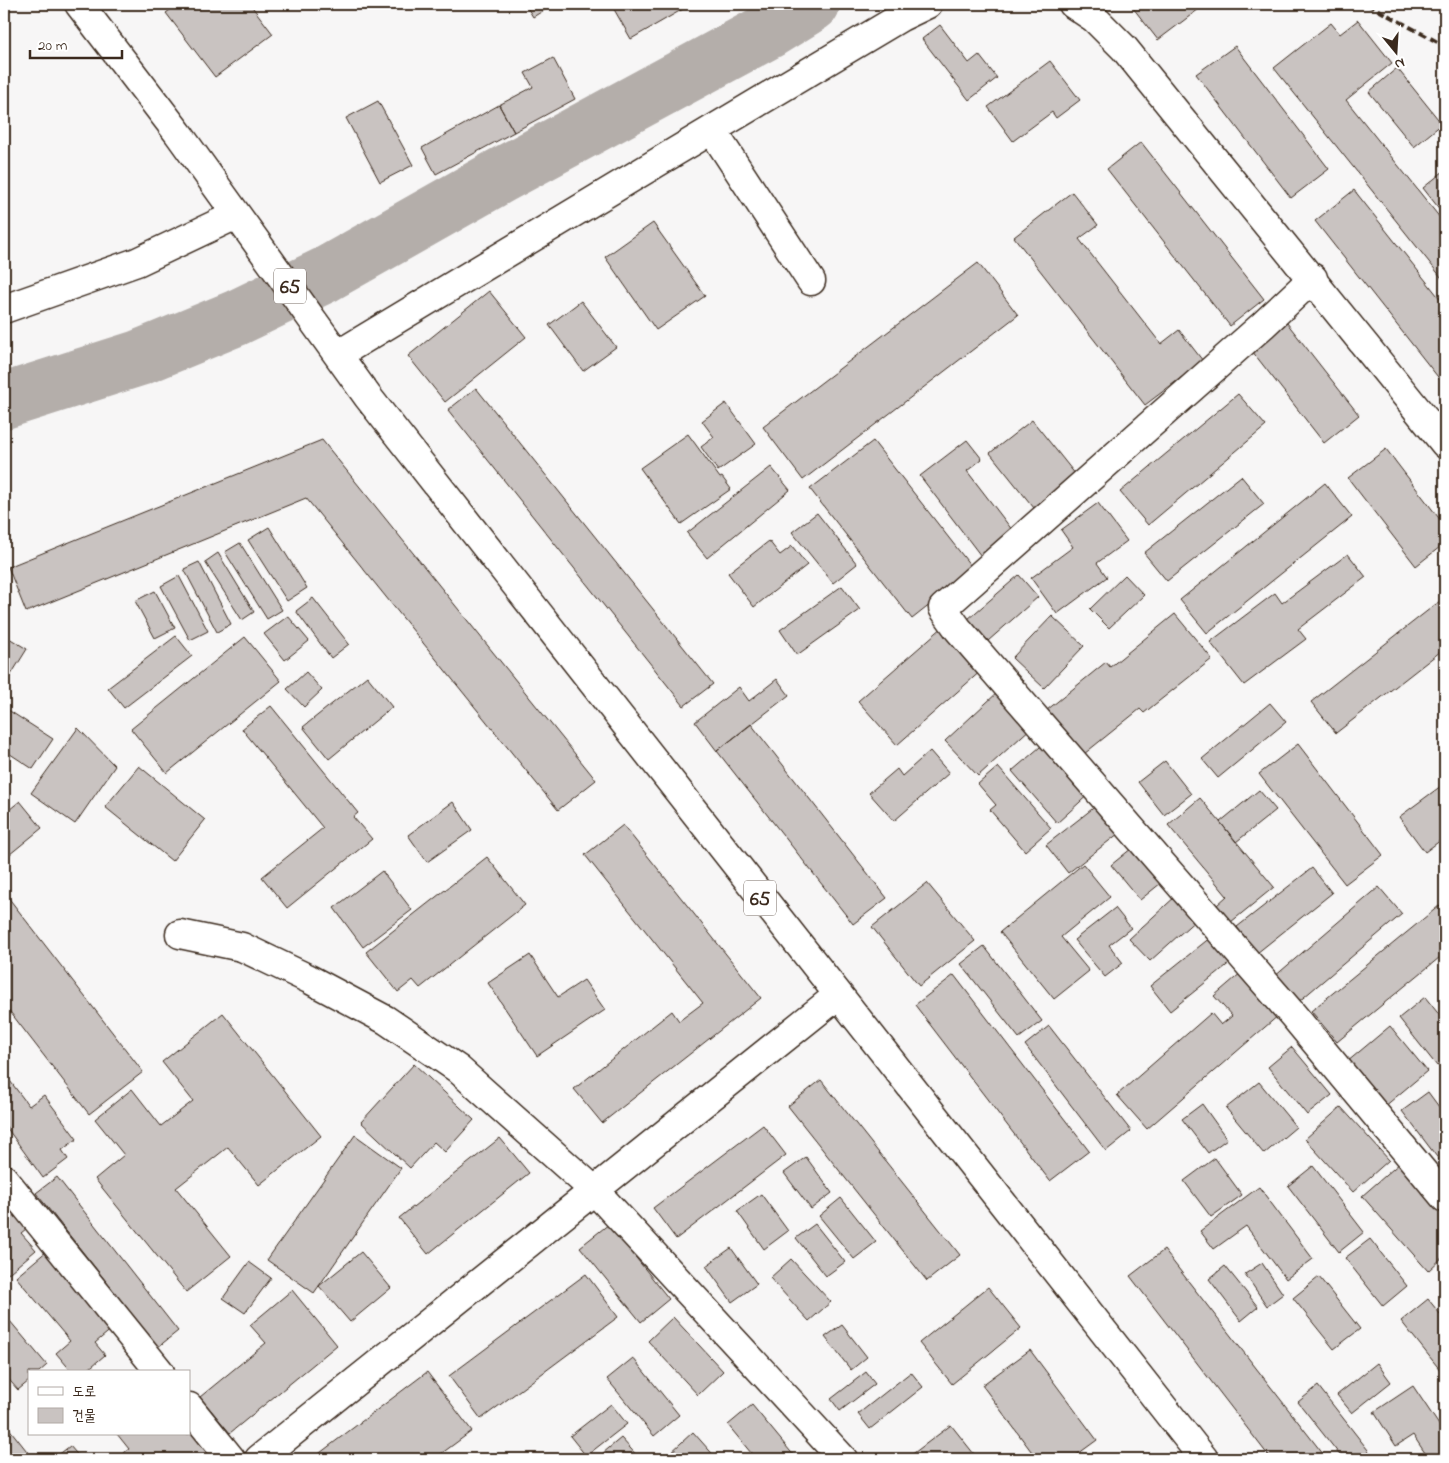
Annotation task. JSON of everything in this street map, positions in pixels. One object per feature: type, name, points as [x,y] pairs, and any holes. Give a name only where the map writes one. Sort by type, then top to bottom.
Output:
[{"type":"street","name":"65","points":[[79,4],[178,133],[368,397],[837,996],[1204,1459]]},
{"type":"street","points":[[338,354],[901,17],[928,4]]},
{"type":"street","points":[[1073,4],[1094,18],[1124,48],[1445,444]]},
{"type":"street","points":[[712,130],[811,281]]},
{"type":"street","points":[[4,309],[137,262],[236,215]]},
{"type":"street","points":[[1312,278],[1263,325],[942,608],[958,630],[1293,1015],[1445,1198]]},
{"type":"street","points":[[180,934],[242,947],[309,979],[386,1020],[458,1069],[594,1191],[843,1459]]},
{"type":"street","points":[[259,1459],[837,996]]},
{"type":"street","points":[[4,1179],[158,1370]]},
{"type":"street","points":[[190,1409],[231,1459]]},
{"type":"building","points":[[178,4],[250,4],[273,34],[215,77],[166,13]]},
{"type":"building","points":[[525,4],[554,4],[533,17]]},
{"type":"building","points":[[611,4],[689,4],[690,5],[631,39]]},
{"type":"building","points":[[1130,4],[1195,4],[1199,9],[1158,40]]},
{"type":"building","points":[[1358,20],[1392,63],[1346,100],[1445,224],[1445,282],[1274,68],[1331,23],[1340,34]]},
{"type":"building","points":[[940,25],[969,63],[979,55],[997,78],[969,100],[922,39]]},
{"type":"building","points":[[1235,46],[1329,169],[1291,198],[1196,74]]},
{"type":"building","points":[[553,58],[575,99],[514,132],[499,105],[533,87],[525,73]]},
{"type":"building","points":[[1050,61],[1080,100],[1056,118],[1052,112],[1013,141],[988,107]]},
{"type":"building","points":[[1397,68],[1442,124],[1414,147],[1369,92]]},
{"type":"building","points":[[378,101],[413,165],[380,182],[346,118]]},
{"type":"building","points":[[499,105],[514,132],[436,174],[422,148]]},
{"type":"building","points":[[1141,142],[1264,299],[1230,326],[1107,169]]},
{"type":"building","points":[[1445,170],[1445,216],[1423,188]]},
{"type":"building","points":[[1354,190],[1445,305],[1445,386],[1315,221]]},
{"type":"building","points":[[1072,192],[1098,225],[1079,239],[1161,344],[1179,330],[1203,361],[1145,405],[1014,237]]},
{"type":"building","points":[[653,223],[705,296],[656,330],[605,257]]},
{"type":"building","points":[[978,263],[1018,315],[803,480],[763,427]]},
{"type":"building","points":[[489,291],[526,337],[445,402],[408,356]]},
{"type":"building","points":[[581,301],[616,347],[583,371],[549,325]]},
{"type":"building","points":[[1287,323],[1359,415],[1324,443],[1252,351]]},
{"type":"building","points":[[476,388],[713,684],[684,706],[448,410]]},
{"type":"building","points":[[1238,394],[1266,426],[1148,525],[1120,492]]},
{"type":"building","points":[[726,403],[756,444],[718,471],[701,447],[714,437],[702,421]]},
{"type":"building","points":[[1032,420],[1080,480],[1038,513],[990,453]]},
{"type":"building","points":[[688,434],[720,478],[722,477],[731,489],[681,524],[640,468]]},
{"type":"building","points":[[322,440],[596,780],[558,810],[306,498],[26,612],[8,567]]},
{"type":"building","points":[[967,440],[982,459],[967,471],[1016,535],[984,560],[920,476]]},
{"type":"building","points":[[873,441],[974,570],[912,619],[810,489]]},
{"type":"building","points":[[1386,449],[1445,526],[1445,543],[1416,566],[1348,478]]},
{"type":"building","points":[[771,467],[790,490],[707,558],[687,533]]},
{"type":"building","points":[[1241,476],[1264,504],[1167,581],[1144,553]]},
{"type":"building","points":[[1325,483],[1352,517],[1207,633],[1180,600]]},
{"type":"building","points":[[1098,503],[1127,541],[1097,563],[1107,577],[1057,614],[1031,578],[1073,547],[1061,530]]},
{"type":"building","points":[[817,513],[857,564],[833,583],[792,532]]},
{"type":"building","points":[[269,527],[307,588],[287,601],[248,540]]},
{"type":"building","points":[[769,541],[780,555],[792,546],[807,565],[754,607],[728,573]]},
{"type":"building","points":[[240,543],[282,610],[267,619],[225,552]]},
{"type":"building","points":[[218,553],[254,612],[242,620],[205,562]]},
{"type":"building","points":[[1348,554],[1366,577],[1298,629],[1306,639],[1244,685],[1210,642],[1275,593],[1282,603]]},
{"type":"building","points":[[199,562],[231,624],[217,632],[184,569]]},
{"type":"building","points":[[1019,575],[1038,597],[988,641],[968,619]]},
{"type":"building","points":[[1125,575],[1144,595],[1109,628],[1090,609]]},
{"type":"building","points":[[179,576],[208,631],[190,640],[161,586]]},
{"type":"building","points":[[842,586],[860,610],[797,655],[780,630]]},
{"type":"building","points":[[155,591],[175,628],[155,638],[135,601]]},
{"type":"building","points":[[1445,597],[1445,648],[1336,733],[1311,702]]},
{"type":"building","points":[[313,598],[349,644],[331,658],[296,611]]},
{"type":"building","points":[[1175,614],[1212,659],[1144,713],[1140,709],[1084,754],[1047,710],[1106,662],[1110,667]]},
{"type":"building","points":[[288,616],[309,641],[285,660],[264,634]]},
{"type":"building","points":[[1052,616],[1084,646],[1044,688],[1012,658]]},
{"type":"building","points":[[944,626],[982,670],[897,745],[858,701]]},
{"type":"building","points":[[4,635],[27,649],[4,686]]},
{"type":"building","points":[[176,636],[192,656],[124,708],[108,688]]},
{"type":"building","points":[[245,637],[281,681],[167,773],[131,729]]},
{"type":"building","points":[[306,672],[322,690],[304,707],[287,689]]},
{"type":"building","points":[[367,676],[392,707],[329,759],[303,727]]},
{"type":"building","points":[[777,679],[789,695],[717,751],[695,722],[739,687],[749,701]]},
{"type":"building","points":[[999,691],[1032,727],[978,776],[945,741]]},
{"type":"building","points":[[1270,703],[1286,722],[1218,778],[1202,759]]},
{"type":"building","points":[[271,706],[358,813],[353,817],[372,839],[287,908],[262,877],[323,828],[242,729]]},
{"type":"building","points":[[5,708],[53,739],[33,769],[4,750]]},
{"type":"building","points":[[751,724],[887,898],[853,924],[717,751]]},
{"type":"building","points":[[78,728],[115,766],[75,824],[31,793]]},
{"type":"building","points":[[1047,741],[1091,792],[1057,823],[1012,771]]},
{"type":"building","points":[[1298,744],[1383,855],[1345,884],[1259,774]]},
{"type":"building","points":[[930,751],[949,773],[894,821],[869,793],[897,769],[902,776]]},
{"type":"building","points":[[1165,761],[1191,794],[1164,815],[1138,782]]},
{"type":"building","points":[[139,766],[205,820],[172,861],[105,807]]},
{"type":"building","points":[[998,767],[1051,828],[1025,851],[990,810],[996,805],[978,784]]},
{"type":"building","points":[[1445,783],[1445,837],[1425,852],[1399,817]]},
{"type":"building","points":[[1259,790],[1276,810],[1236,842],[1220,822]]},
{"type":"building","points":[[1200,798],[1274,887],[1231,922],[1217,905],[1227,896],[1168,825]]},
{"type":"building","points":[[20,801],[42,828],[4,859],[4,814]]},
{"type":"building","points":[[453,802],[472,830],[427,862],[408,835]]},
{"type":"building","points":[[1101,802],[1123,830],[1068,873],[1046,845]]},
{"type":"building","points":[[623,825],[761,998],[602,1123],[574,1089],[672,1011],[679,1021],[703,1003],[585,855]]},
{"type":"building","points":[[1137,844],[1166,879],[1140,900],[1111,865]]},
{"type":"building","points":[[487,857],[525,905],[420,988],[413,980],[398,992],[366,952]]},
{"type":"building","points":[[1083,864],[1110,897],[1061,937],[1089,971],[1054,999],[1000,932]]},
{"type":"building","points":[[1312,868],[1332,893],[1257,953],[1237,927]]},
{"type":"building","points":[[382,871],[412,910],[363,947],[334,908]]},
{"type":"building","points":[[927,883],[975,941],[919,986],[872,927]]},
{"type":"building","points":[[1379,887],[1402,914],[1297,1003],[1274,977]]},
{"type":"building","points":[[4,892],[143,1072],[89,1114],[4,1004]]},
{"type":"building","points":[[1177,895],[1198,918],[1150,961],[1129,939]]},
{"type":"building","points":[[1445,901],[1445,953],[1337,1042],[1311,1011]]},
{"type":"building","points":[[1115,908],[1131,928],[1109,945],[1123,963],[1105,977],[1074,940]]},
{"type":"building","points":[[1211,937],[1231,962],[1170,1011],[1150,986]]},
{"type":"building","points":[[984,946],[1042,1021],[1019,1038],[961,964]]},
{"type":"building","points":[[530,955],[558,997],[584,980],[605,1010],[537,1056],[488,983]]},
{"type":"building","points":[[1242,972],[1279,1015],[1147,1129],[1117,1095],[1211,1013],[1221,1025],[1232,1016],[1214,996]]},
{"type":"building","points":[[954,975],[1089,1151],[1050,1181],[915,1005]]},
{"type":"building","points":[[1425,997],[1445,1022],[1445,1060],[1437,1066],[1399,1018]]},
{"type":"building","points":[[223,1013],[321,1136],[259,1185],[228,1147],[176,1188],[231,1256],[186,1292],[95,1179],[124,1155],[95,1119],[132,1089],[161,1126],[193,1101],[162,1062]]},
{"type":"building","points":[[1049,1026],[1131,1131],[1106,1151],[1025,1045]]},
{"type":"building","points":[[1390,1026],[1427,1071],[1384,1107],[1347,1062]]},
{"type":"building","points":[[1292,1047],[1332,1095],[1307,1115],[1268,1067]]},
{"type":"building","points":[[414,1064],[474,1120],[445,1152],[434,1142],[410,1168],[361,1122]]},
{"type":"building","points":[[7,1077],[29,1106],[44,1095],[77,1139],[62,1150],[68,1159],[43,1178],[4,1124],[4,1080]]},
{"type":"building","points":[[821,1080],[960,1255],[927,1281],[788,1106]]},
{"type":"building","points":[[1259,1082],[1296,1127],[1264,1154],[1226,1108]]},
{"type":"building","points":[[1428,1092],[1445,1115],[1445,1156],[1440,1161],[1402,1111]]},
{"type":"building","points":[[1202,1104],[1227,1139],[1208,1153],[1182,1119]]},
{"type":"building","points":[[1341,1107],[1389,1160],[1353,1192],[1305,1139]]},
{"type":"building","points":[[763,1125],[786,1155],[676,1239],[653,1208]]},
{"type":"building","points":[[355,1135],[401,1168],[314,1293],[267,1260]]},
{"type":"building","points":[[500,1138],[529,1173],[428,1254],[399,1218]]},
{"type":"building","points":[[806,1157],[832,1193],[811,1209],[784,1173]]},
{"type":"building","points":[[1215,1158],[1242,1195],[1211,1217],[1184,1181]]},
{"type":"building","points":[[1401,1162],[1445,1212],[1445,1255],[1428,1271],[1362,1196]]},
{"type":"building","points":[[1313,1166],[1364,1232],[1339,1252],[1288,1186]]},
{"type":"building","points":[[57,1177],[178,1331],[158,1347],[36,1193]]},
{"type":"building","points":[[1259,1187],[1313,1259],[1286,1279],[1246,1226],[1214,1249],[1200,1231]]},
{"type":"building","points":[[4,1192],[31,1225],[21,1233],[36,1250],[4,1277]]},
{"type":"building","points":[[761,1194],[788,1231],[764,1249],[737,1211]]},
{"type":"building","points":[[841,1198],[876,1242],[854,1259],[819,1216]]},
{"type":"building","points":[[609,1224],[669,1299],[641,1322],[580,1247]]},
{"type":"building","points":[[815,1224],[845,1262],[826,1276],[796,1238]]},
{"type":"building","points":[[1370,1239],[1407,1286],[1383,1306],[1345,1258]]},
{"type":"building","points":[[731,1248],[757,1284],[732,1302],[706,1266]]},
{"type":"building","points":[[48,1250],[113,1328],[95,1343],[105,1355],[87,1370],[70,1370],[56,1353],[70,1341],[16,1277]]},
{"type":"building","points":[[1164,1250],[1327,1459],[1271,1459],[1130,1276]]},
{"type":"building","points":[[361,1252],[391,1288],[350,1322],[319,1286]]},
{"type":"building","points":[[791,1259],[831,1302],[809,1321],[770,1278]]},
{"type":"building","points":[[249,1262],[271,1278],[245,1313],[223,1298]]},
{"type":"building","points":[[1262,1263],[1283,1294],[1267,1306],[1245,1274]]},
{"type":"building","points":[[1225,1266],[1258,1307],[1241,1321],[1209,1279]]},
{"type":"building","points":[[586,1274],[618,1317],[481,1419],[449,1376]]},
{"type":"building","points":[[1319,1277],[1360,1329],[1334,1349],[1293,1298]]},
{"type":"building","points":[[988,1287],[1021,1328],[952,1384],[919,1343]]},
{"type":"building","points":[[292,1290],[337,1345],[230,1433],[200,1397],[266,1343],[250,1325]]},
{"type":"building","points":[[1428,1299],[1445,1320],[1445,1376],[1401,1321]]},
{"type":"building","points":[[4,1314],[47,1365],[41,1370],[28,1370],[28,1382],[18,1390],[4,1374]]},
{"type":"building","points":[[673,1317],[723,1371],[698,1395],[648,1341]]},
{"type":"building","points":[[842,1325],[867,1357],[851,1370],[825,1337]]},
{"type":"building","points":[[1030,1350],[1097,1440],[1071,1459],[1037,1459],[982,1385]]},
{"type":"building","points":[[633,1358],[679,1415],[654,1436],[607,1379]]},
{"type":"building","points":[[1377,1363],[1391,1382],[1352,1413],[1337,1395]]},
{"type":"building","points":[[427,1372],[472,1431],[434,1459],[312,1459]]},
{"type":"building","points":[[866,1372],[875,1384],[840,1411],[831,1399]]},
{"type":"building","points":[[911,1372],[923,1387],[870,1429],[858,1414]]},
{"type":"building","points":[[1318,1386],[1375,1459],[1343,1459],[1298,1402]]},
{"type":"building","points":[[1413,1386],[1445,1434],[1445,1459],[1429,1459],[1413,1435],[1396,1446],[1374,1412]]},
{"type":"building","points":[[611,1404],[627,1424],[586,1456],[570,1436]]},
{"type":"building","points":[[752,1405],[795,1457],[792,1459],[756,1459],[728,1425]]},
{"type":"building","points":[[4,1422],[30,1455],[24,1459],[4,1459]]},
{"type":"building","points":[[951,1425],[978,1459],[906,1459]]},
{"type":"building","points":[[190,1426],[210,1452],[201,1459],[116,1459],[129,1449],[119,1436],[190,1436]]},
{"type":"building","points":[[693,1432],[717,1459],[673,1459],[669,1454]]},
{"type":"building","points":[[621,1438],[640,1459],[609,1459],[603,1453]]},
{"type":"building","points":[[70,1446],[81,1459],[53,1459]]},
{"type":"waterway","points":[[4,401],[139,358],[236,318],[325,275],[500,176],[770,30],[812,4]]},
{"type":"railway","points":[[1367,4],[1445,46]]}]
